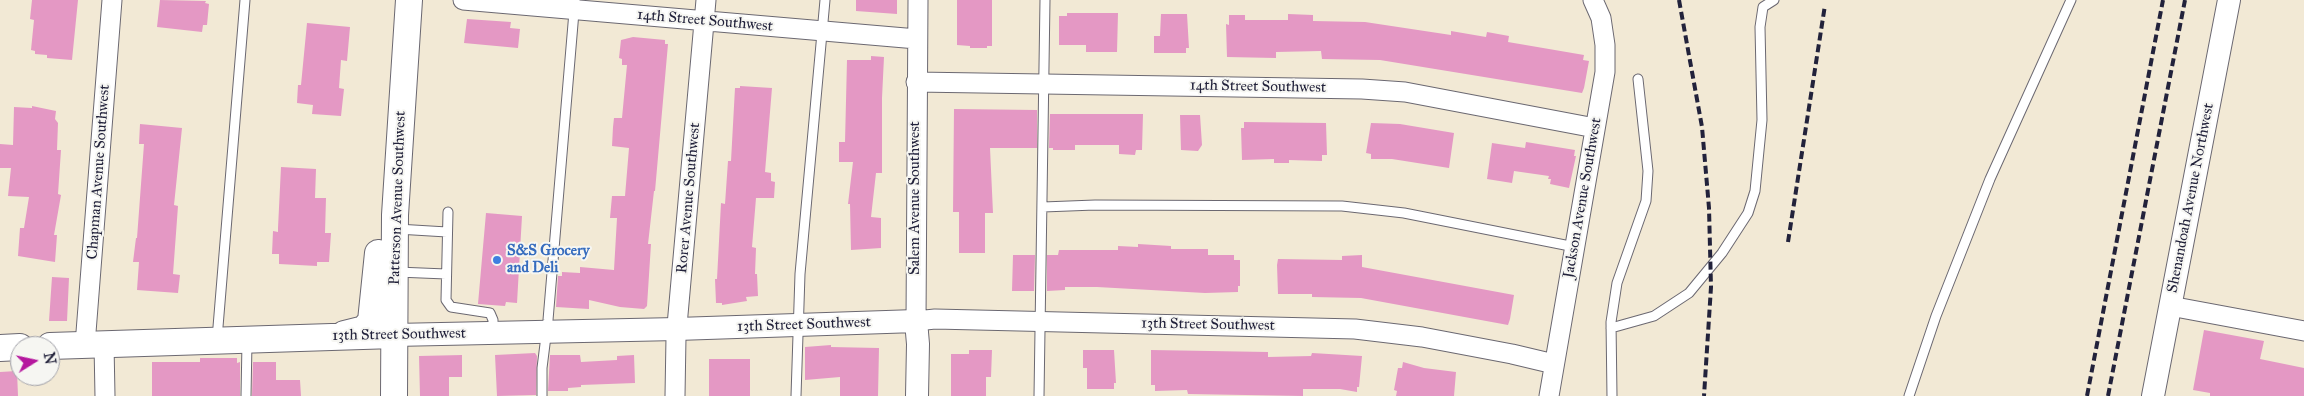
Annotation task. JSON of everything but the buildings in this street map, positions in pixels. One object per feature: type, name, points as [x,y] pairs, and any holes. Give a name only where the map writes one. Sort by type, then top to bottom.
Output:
[{"type":"main road","name":"Patterson Avenue Southwest","points":[[394,396],[394,229],[409,0]]},
{"type":"main road","points":[[333,336],[364,329],[371,322],[380,228],[396,196]]},
{"type":"main road","name":"13th Street Southwest","points":[[60,346],[394,335]]},
{"type":"street","name":"Chapman Avenue Southwest","points":[[105,396],[95,344],[112,0]]},
{"type":"street","name":"14th Street Southwest","points":[[463,0],[575,5],[704,21],[917,38]]},
{"type":"street","name":"Rorer Avenue Southwest","points":[[675,396],[677,329],[706,0]]},
{"type":"street","name":"Salem Avenue Southwest","points":[[917,396],[916,82],[918,0]]},
{"type":"street","name":"Jackson Avenue Southwest","points":[[1549,396],[1605,72],[1605,45],[1601,18],[1593,0]]},
{"type":"street","name":"Shenandoah Avenue Northwest","points":[[2153,396],[2229,0]]},
{"type":"street","name":"14th Street Southwest","points":[[916,82],[1362,89],[1405,92],[1596,128]]},
{"type":"street","points":[[2170,306],[2304,332]]},
{"type":"street","name":"13th Street Southwest","points":[[394,335],[546,333],[935,319],[1302,326],[1355,329],[1422,338],[1512,354],[1554,364]]},
{"type":"lane","points":[[217,340],[245,0]]},
{"type":"lane","points":[[796,396],[800,274],[825,0]]},
{"type":"lane","points":[[1039,396],[1045,0]]},
{"type":"lane","points":[[1611,328],[1654,316],[1689,293],[1722,253],[1748,213],[1755,191],[1762,120],[1760,27],[1763,7],[1774,0]]},
{"type":"lane","points":[[1910,396],[1936,316],[1990,179],[2071,0]]},
{"type":"lane","points":[[542,396],[575,5]]},
{"type":"lane","points":[[1612,396],[1611,328],[1617,282],[1646,201],[1648,171],[1638,79]]},
{"type":"lane","points":[[1043,207],[1104,204],[1342,206],[1404,213],[1575,247]]},
{"type":"lane","points":[[448,212],[446,300],[451,307],[490,313],[493,320],[493,334]]},
{"type":"lane","points":[[394,229],[447,232]]},
{"type":"lane","points":[[394,272],[446,274]]},
{"type":"lane","points":[[246,396],[247,339]]},
{"type":"railway","points":[[1679,0],[1702,127],[1709,208],[1711,287],[1704,396]]},
{"type":"railway","points":[[2087,396],[2163,0]]},
{"type":"railway","points":[[2108,396],[2185,0]]},
{"type":"railway","points":[[1788,242],[1825,5]]},
{"type":"place","name":"S&S Grocery and Deli","points":[[497,260]]}]
